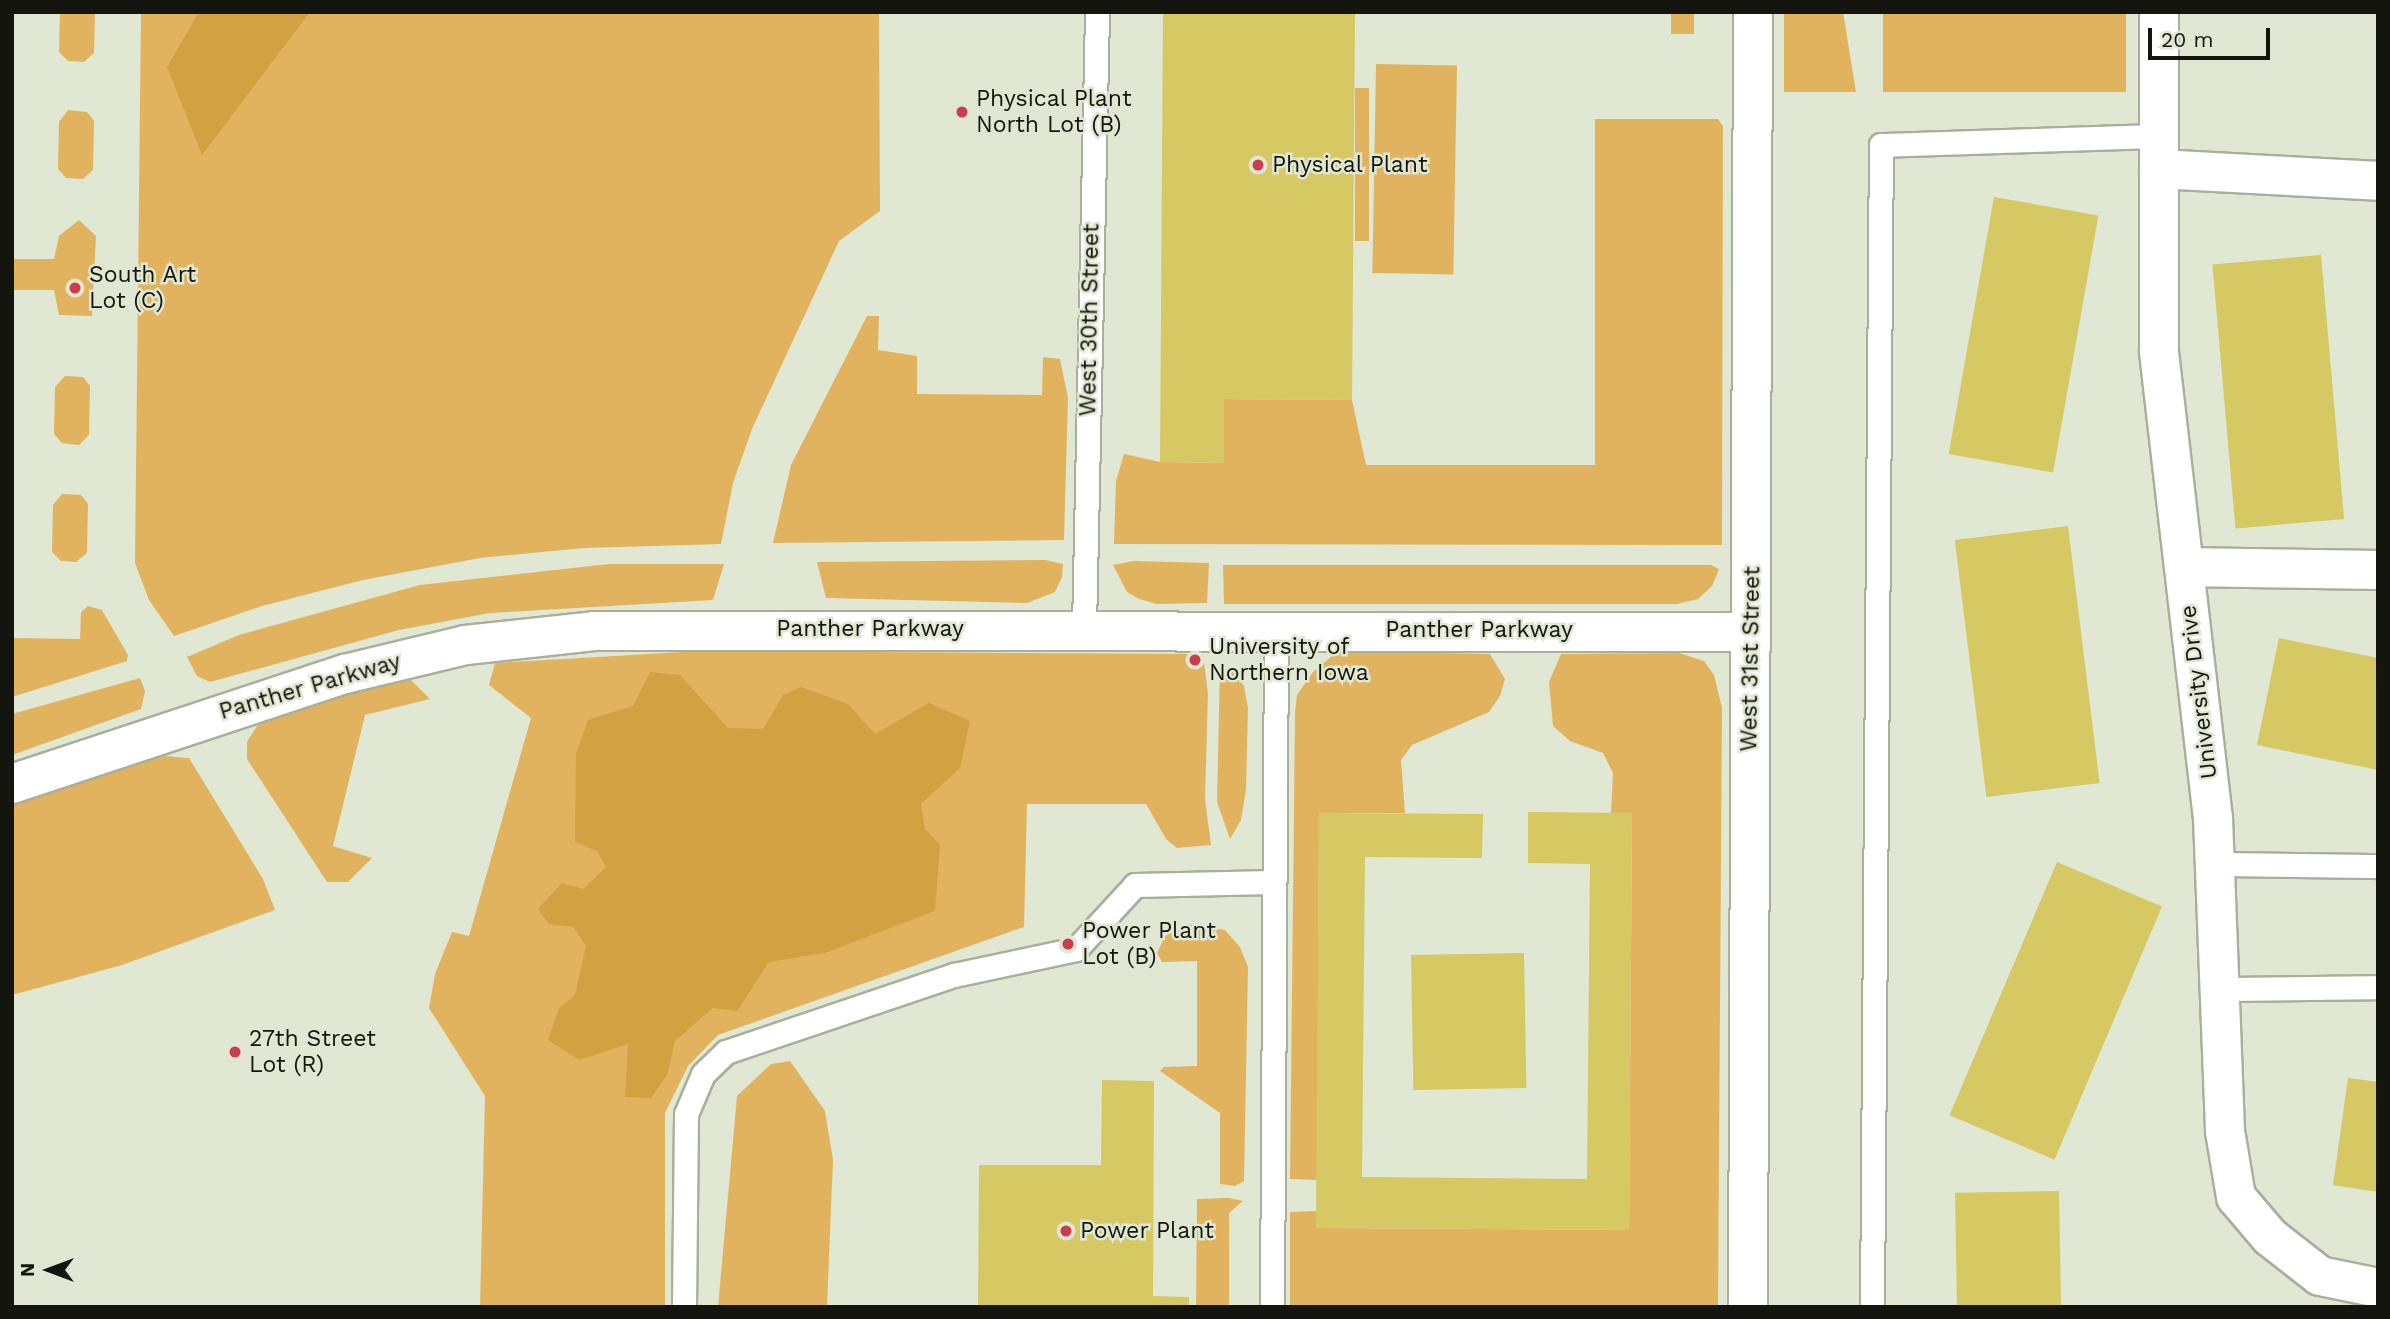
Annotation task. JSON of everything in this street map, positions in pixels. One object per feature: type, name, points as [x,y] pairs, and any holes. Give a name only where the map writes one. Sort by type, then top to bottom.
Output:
[{"type":"street","name":"West 31st Street","points":[[1748,1307],[1753,12]]},
{"type":"street","name":"University Drive","points":[[2159,12],[2159,352],[2215,864],[2225,1131],[2236,1197],[2270,1237],[2320,1276],[2378,1288]]},
{"type":"street","points":[[2159,152],[2378,181]]},
{"type":"street","points":[[2184,568],[2378,570]]},
{"type":"street","name":"Panther Parkway","points":[[12,784],[345,674],[466,645],[594,631],[1084,628],[1750,632]]},
{"type":"lane","name":"West 30th Street","points":[[1084,628],[1097,12]]},
{"type":"lane","points":[[1872,1307],[1881,145],[2159,152]]},
{"type":"lane","points":[[1272,1307],[1272,882],[1276,629]]},
{"type":"lane","points":[[2215,864],[2378,866]]},
{"type":"lane","points":[[684,1307],[686,1114],[703,1074],[726,1052],[954,975],[1076,949],[1135,886],[1272,882]]},
{"type":"lane","points":[[2221,989],[2378,987]]},
{"type":"shaded area","points":[[60,12],[95,12],[94,53],[84,62],[68,61],[59,52]]},
{"type":"shaded area","points":[[141,12],[879,12],[880,211],[839,241],[752,429],[733,483],[721,544],[584,548],[480,558],[363,580],[262,606],[174,636],[149,600],[135,563]]},
{"type":"shaded area","points":[[199,12],[310,12],[202,155],[167,67]]},
{"type":"shaded area","points":[[1671,12],[1694,12],[1694,34],[1671,34]]},
{"type":"shaded area","points":[[1784,12],[1843,12],[1856,92],[1784,92]]},
{"type":"shaded area","points":[[1883,12],[2126,12],[2126,92],[1883,92]]},
{"type":"shaded area","points":[[1376,64],[1457,65],[1453,274],[1372,273]]},
{"type":"shaded area","points":[[1355,88],[1369,88],[1369,241],[1355,241]]},
{"type":"shaded area","points":[[68,110],[87,112],[94,121],[93,170],[83,179],[66,178],[58,169],[59,122]]},
{"type":"shaded area","points":[[1595,119],[1718,119],[1723,126],[1722,545],[1114,544],[1116,481],[1124,454],[1160,462],[1223,463],[1224,399],[1352,400],[1366,465],[1595,465]]},
{"type":"shaded area","points":[[79,220],[96,236],[92,316],[59,315],[54,290],[12,290],[12,259],[54,259],[59,236]]},
{"type":"shaded area","points":[[867,316],[879,316],[878,350],[917,356],[917,394],[1042,395],[1043,357],[1060,359],[1068,398],[1064,540],[773,543],[791,465]]},
{"type":"shaded area","points":[[65,376],[83,377],[90,386],[89,435],[79,445],[62,443],[54,434],[55,387]]},
{"type":"shaded area","points":[[62,494],[81,495],[88,504],[87,553],[76,562],[61,561],[52,552],[53,505]]},
{"type":"shaded area","points":[[1046,560],[1063,564],[1062,577],[1055,592],[1027,603],[826,598],[817,562]]},
{"type":"shaded area","points":[[1134,561],[1209,563],[1207,603],[1157,604],[1139,599],[1127,592],[1113,565]]},
{"type":"shaded area","points":[[609,564],[724,564],[713,600],[490,613],[399,630],[210,682],[197,676],[187,657],[239,635],[420,585]]},
{"type":"shaded area","points":[[1223,565],[1711,565],[1719,569],[1712,586],[1698,599],[1677,604],[1224,604]]},
{"type":"shaded area","points":[[88,606],[102,610],[128,655],[127,661],[12,697],[12,638],[80,639],[81,612]]},
{"type":"shaded area","points":[[700,651],[1203,654],[1208,694],[1205,799],[1211,845],[1177,848],[1166,839],[1146,804],[1027,804],[1024,927],[718,1035],[688,1066],[665,1113],[665,1307],[480,1307],[485,1096],[429,1008],[435,974],[452,932],[469,936],[531,718],[489,685],[495,663]]},
{"type":"shaded area","points":[[1338,651],[1490,654],[1505,679],[1500,696],[1489,712],[1412,745],[1401,760],[1405,813],[1319,813],[1317,1180],[1290,1179],[1295,713],[1297,695],[1313,672]]},
{"type":"shaded area","points":[[1679,653],[1704,661],[1714,675],[1722,708],[1718,1307],[1290,1307],[1290,1212],[1317,1211],[1316,1228],[1629,1230],[1632,813],[1611,813],[1613,773],[1603,753],[1570,741],[1553,726],[1549,682],[1561,654]]},
{"type":"shaded area","points":[[1220,666],[1233,672],[1244,686],[1248,708],[1246,789],[1241,820],[1230,839],[1217,802]]},
{"type":"shaded area","points":[[650,672],[680,675],[728,728],[763,729],[783,695],[801,687],[848,704],[875,734],[929,703],[970,721],[960,768],[921,804],[925,829],[940,845],[935,911],[825,953],[769,962],[737,1011],[713,1008],[675,1041],[667,1075],[651,1098],[625,1097],[628,1044],[579,1060],[548,1040],[559,1008],[575,995],[586,946],[573,927],[549,924],[538,909],[562,883],[583,889],[606,867],[597,851],[575,842],[576,754],[588,720],[633,706]]},
{"type":"shaded area","points":[[140,678],[145,691],[141,709],[12,755],[12,714]]},
{"type":"shaded area","points":[[409,678],[430,699],[365,715],[333,846],[372,858],[348,882],[327,882],[247,759],[247,742],[257,726],[286,712]]},
{"type":"shaded area","points":[[165,756],[189,758],[263,879],[275,910],[122,965],[12,995],[12,805]]},
{"type":"shaded area","points":[[1189,924],[1225,930],[1240,947],[1248,967],[1244,1181],[1235,1186],[1220,1184],[1220,1113],[1160,1071],[1164,1067],[1197,1066],[1197,961],[1162,962],[1157,953],[1165,936]]},
{"type":"shaded area","points":[[790,1061],[825,1111],[833,1160],[827,1307],[718,1307],[737,1096],[771,1064]]},
{"type":"shaded area","points":[[1228,1198],[1243,1201],[1229,1213],[1229,1307],[1196,1307],[1197,1199]]},
{"type":"building","name":"Physical Plant","points":[[1163,12],[1355,12],[1352,400],[1224,399],[1224,463],[1160,462]]},
{"type":"building","points":[[1994,197],[2098,215],[2053,472],[1949,454]]},
{"type":"building","points":[[2321,255],[2344,519],[2236,528],[2212,264]]},
{"type":"building","points":[[2068,526],[2100,783],[1986,797],[1955,540]]},
{"type":"building","points":[[2279,638],[2378,658],[2378,770],[2257,745]]},
{"type":"building","points":[[1528,812],[1632,813],[1629,1230],[1316,1228],[1319,813],[1483,814],[1482,858],[1365,857],[1362,1177],[1587,1179],[1590,864],[1528,863]]},
{"type":"building","points":[[2057,862],[2162,907],[2054,1160],[1950,1115]]},
{"type":"building","points":[[1524,953],[1526,1088],[1413,1090],[1411,955]]},
{"type":"building","points":[[2348,1078],[2378,1082],[2378,1192],[2333,1185]]},
{"type":"building","name":"Power Plant","points":[[1102,1080],[1154,1081],[1153,1296],[1189,1297],[1189,1307],[978,1307],[979,1165],[1101,1165]]},
{"type":"building","points":[[2059,1191],[2061,1307],[1957,1307],[1955,1193]]},
{"type":"place","name":"Physical Plant North Lot (B)","points":[[962,112]]},
{"type":"place","name":"Physical Plant","points":[[1258,165]]},
{"type":"place","name":"South Art Lot (C)","points":[[75,288]]},
{"type":"place","name":"University of Northern Iowa","points":[[1195,660]]},
{"type":"place","name":"Power Plant Lot (B)","points":[[1068,944]]},
{"type":"place","name":"27th Street Lot (R)","points":[[235,1052]]},
{"type":"place","name":"Power Plant","points":[[1066,1231]]}]
